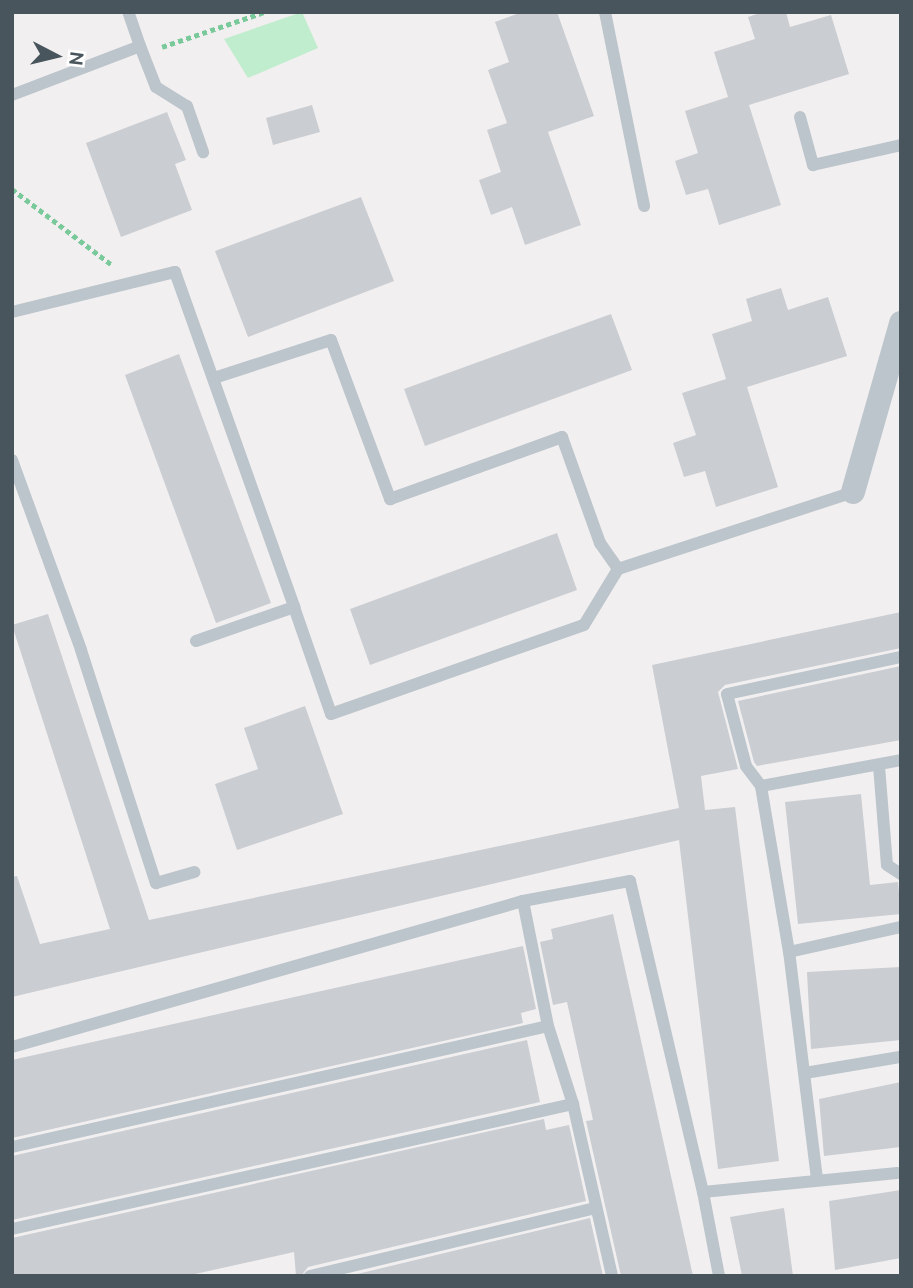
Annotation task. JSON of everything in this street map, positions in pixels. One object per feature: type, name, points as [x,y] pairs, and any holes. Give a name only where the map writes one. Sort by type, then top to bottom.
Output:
[{"type":"street","points":[[853,492],[901,323]]},
{"type":"lane","points":[[128,12],[156,87],[187,106],[203,152]]},
{"type":"lane","points":[[605,12],[644,206]]},
{"type":"lane","points":[[12,95],[141,50]]},
{"type":"lane","points":[[800,117],[813,165],[901,145]]},
{"type":"lane","points":[[12,312],[175,272],[331,714],[584,625],[618,569],[853,492]]},
{"type":"lane","points":[[214,378],[331,340],[390,499],[562,437],[600,543],[618,569]]},
{"type":"lane","points":[[12,460],[82,650],[156,883],[194,872]]},
{"type":"lane","points":[[196,641],[294,607]]},
{"type":"lane","points":[[817,1179],[789,952],[761,786],[746,766],[727,694],[901,657]]},
{"type":"lane","points":[[761,786],[901,760]]},
{"type":"lane","points":[[879,766],[887,865],[901,874]]},
{"type":"lane","points":[[12,1047],[523,901],[631,881],[703,1192],[719,1276]]},
{"type":"lane","points":[[523,901],[548,1026],[573,1104],[612,1276]]},
{"type":"lane","points":[[789,952],[901,927]]},
{"type":"lane","points":[[12,1147],[548,1026]]},
{"type":"lane","points":[[805,1073],[900,1057]]},
{"type":"lane","points":[[12,1230],[573,1104]]},
{"type":"lane","points":[[703,1192],[897,1173]]},
{"type":"lane","points":[[310,1276],[596,1208]]},
{"type":"path","points":[[141,50],[264,12]]},
{"type":"path","points":[[12,189],[134,282]]},
{"type":"green space","points":[[302,12],[318,48],[248,78],[224,39]]},
{"type":"building","points":[[522,12],[557,12],[594,116],[548,132],[581,225],[525,245],[512,207],[491,215],[479,180],[501,172],[487,130],[507,123],[488,70],[509,62],[495,22]]},
{"type":"building","points":[[763,12],[786,12],[790,27],[831,15],[849,74],[749,105],[781,205],[719,225],[708,189],[686,195],[675,161],[698,153],[685,111],[728,97],[714,52],[755,39],[748,17]]},
{"type":"building","points":[[312,105],[320,132],[273,145],[266,118]]},
{"type":"building","points":[[167,112],[186,160],[175,164],[192,210],[121,237],[86,143]]},
{"type":"building","points":[[361,197],[394,281],[248,337],[215,251]]},
{"type":"building","points":[[781,288],[788,310],[828,297],[847,356],[747,387],[778,487],[716,507],[705,471],[684,477],[673,443],[696,435],[682,393],[726,379],[712,334],[752,321],[746,299]]},
{"type":"building","points":[[611,314],[632,370],[425,446],[404,389]]},
{"type":"building","points":[[179,354],[271,603],[216,623],[125,375]]},
{"type":"building","points":[[557,533],[577,590],[370,665],[350,609]]},
{"type":"building","points":[[901,612],[901,648],[725,685],[718,692],[738,769],[701,776],[705,810],[735,807],[779,1161],[718,1169],[679,840],[12,997],[12,877],[17,876],[40,944],[110,929],[12,625],[48,614],[149,920],[679,808],[652,665]]},
{"type":"building","points":[[901,666],[901,740],[757,766],[754,762],[738,701]]},
{"type":"building","points":[[305,706],[343,814],[237,850],[215,784],[258,769],[244,728]]},
{"type":"building","points":[[861,794],[870,885],[898,882],[901,914],[798,924],[785,802]]},
{"type":"building","points":[[613,914],[693,1276],[621,1276],[586,1121],[593,1120],[567,1002],[553,1005],[540,942],[553,939],[551,929]]},
{"type":"building","points":[[523,946],[536,1009],[521,1013],[523,1023],[12,1138],[12,1060]]},
{"type":"building","points":[[901,967],[901,1040],[811,1049],[807,972]]},
{"type":"building","points":[[527,1040],[540,1102],[12,1220],[12,1156]]},
{"type":"building","points":[[901,1082],[901,1147],[824,1156],[819,1099]]},
{"type":"building","points":[[544,1119],[546,1130],[569,1125],[586,1201],[308,1267],[301,1276],[296,1276],[294,1252],[186,1276],[12,1276],[12,1238]]},
{"type":"building","points":[[901,1190],[901,1258],[835,1270],[829,1201]]},
{"type":"building","points":[[784,1208],[793,1276],[742,1276],[730,1217]]},
{"type":"building","points":[[590,1218],[603,1276],[349,1276]]}]
